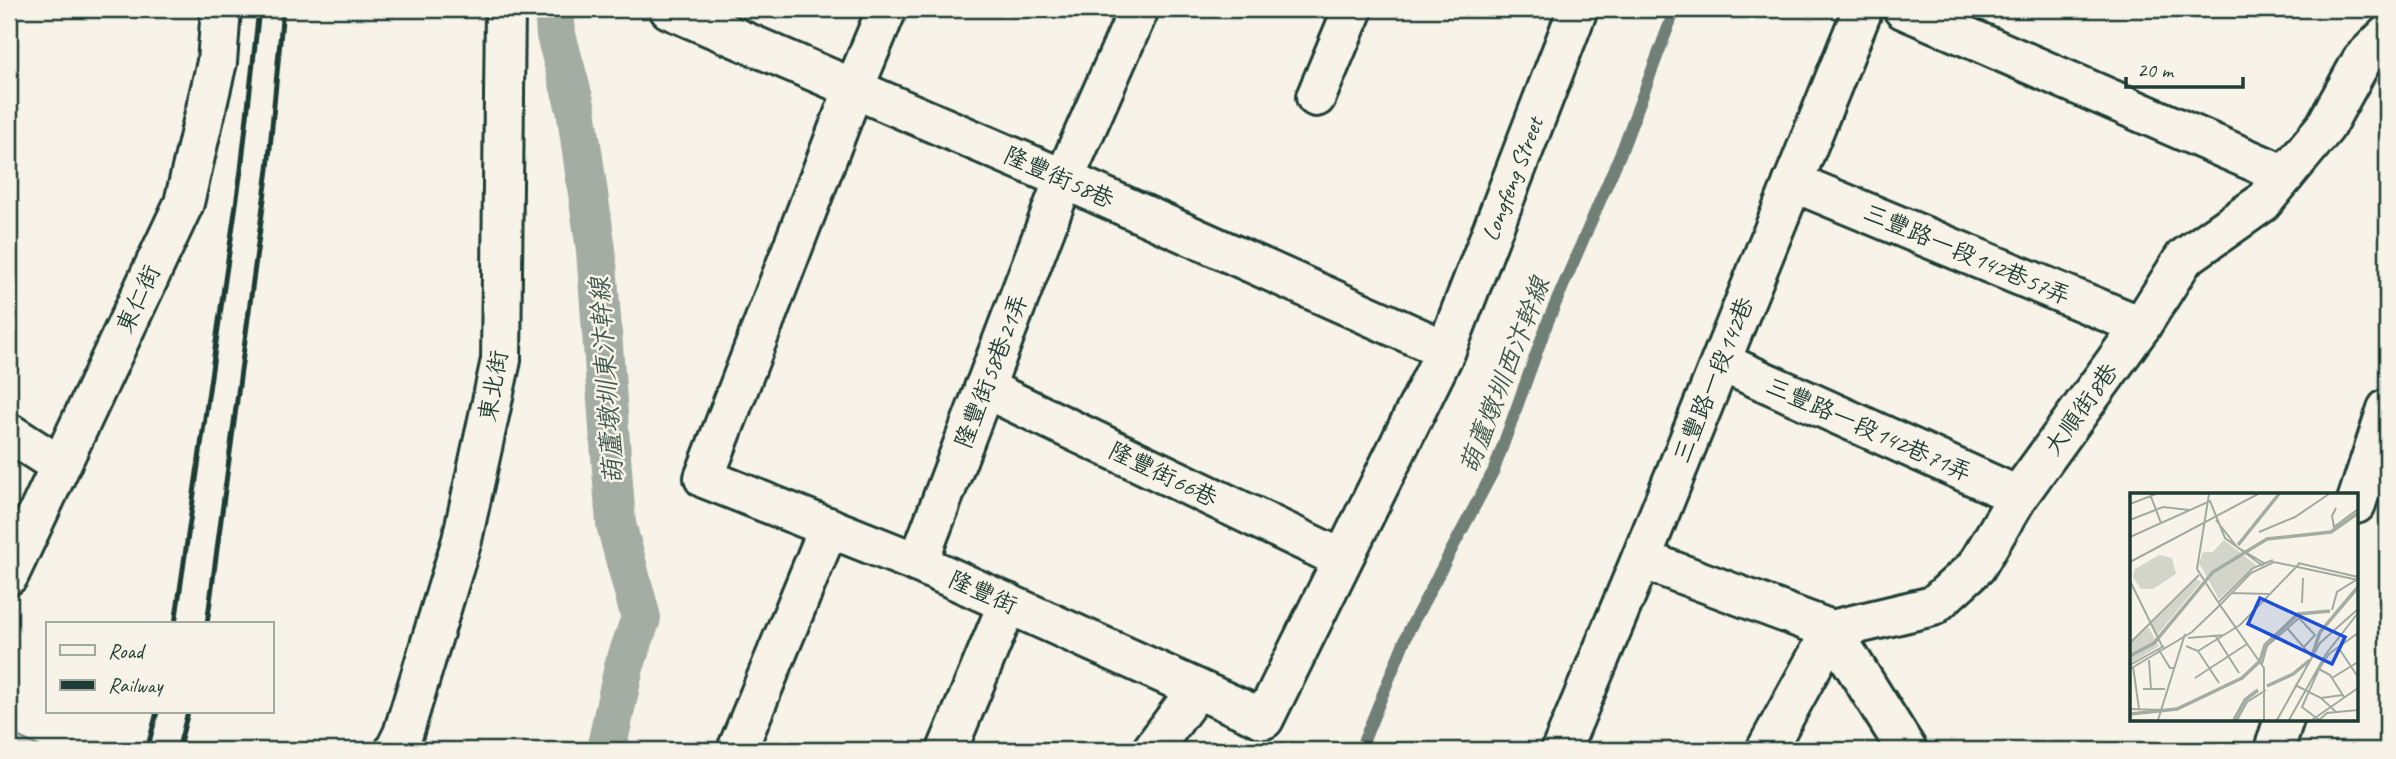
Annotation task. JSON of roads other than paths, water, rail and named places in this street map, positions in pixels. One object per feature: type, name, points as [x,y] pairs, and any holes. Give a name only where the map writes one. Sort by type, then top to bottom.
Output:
[{"type":"street","name":"東仁街","points":[[9,575],[184,203],[217,62],[222,9]]},
{"type":"street","name":"東北街","points":[[395,750],[403,734],[462,540],[500,360],[505,9]]},
{"type":"street","name":"隆豐街58巷","points":[[670,9],[1064,178],[1446,350]]},
{"type":"street","points":[[854,88],[887,9]]},
{"type":"street","name":"隆豐街58巷21弄","points":[[918,563],[1064,178],[1139,9]]},
{"type":"street","points":[[1316,97],[1353,9]]},
{"type":"street","name":"Longfeng Street","points":[[1446,350],[1578,9]]},
{"type":"street","name":"三豐路一段142巷","points":[[1561,750],[1863,9]]},
{"type":"street","points":[[1903,9],[2286,175]]},
{"type":"street","name":"大順街8巷","points":[[1832,630],[1933,606],[1976,567],[2018,496],[2141,326],[2184,258],[2262,203],[2325,127],[2362,61],[2387,35]]},
{"type":"street","name":"隆豐街","points":[[854,88],[704,478],[918,563],[1264,719],[1446,350]]},
{"type":"street","name":"三豐路一段142巷57弄","points":[[1793,182],[2141,326]]},
{"type":"street","name":"三豐路一段142巷71弄","points":[[1721,362],[2018,496]]},
{"type":"street","name":"隆豐街66巷","points":[[984,388],[1342,559]]},
{"type":"street","points":[[2358,497],[2387,409]]},
{"type":"street","points":[[9,433],[59,466]]},
{"type":"street","points":[[737,750],[829,527]]},
{"type":"street","points":[[1641,559],[1832,630],[1907,750]]},
{"type":"street","points":[[947,750],[1008,603]]},
{"type":"street","points":[[1766,750],[1832,630]]},
{"type":"street","points":[[1152,750],[1198,689]]},
{"type":"street","points":[[2274,750],[2284,720]]},
{"type":"waterway","name":"葫蘆墩圳東汴幹線","points":[[554,9],[556,35],[576,109],[596,250],[616,524],[641,618],[624,667],[606,750]]},
{"type":"waterway","name":"葫蘆燉圳西汴幹線","points":[[1360,750],[1409,630],[1494,470],[1548,321],[1622,150],[1675,9]]},
{"type":"railway","points":[[175,622],[241,170],[259,9]]},
{"type":"railway","points":[[207,622],[268,169],[283,9]]},
{"type":"railway","points":[[147,750],[156,714]]},
{"type":"railway","points":[[178,750],[187,714]]}]
